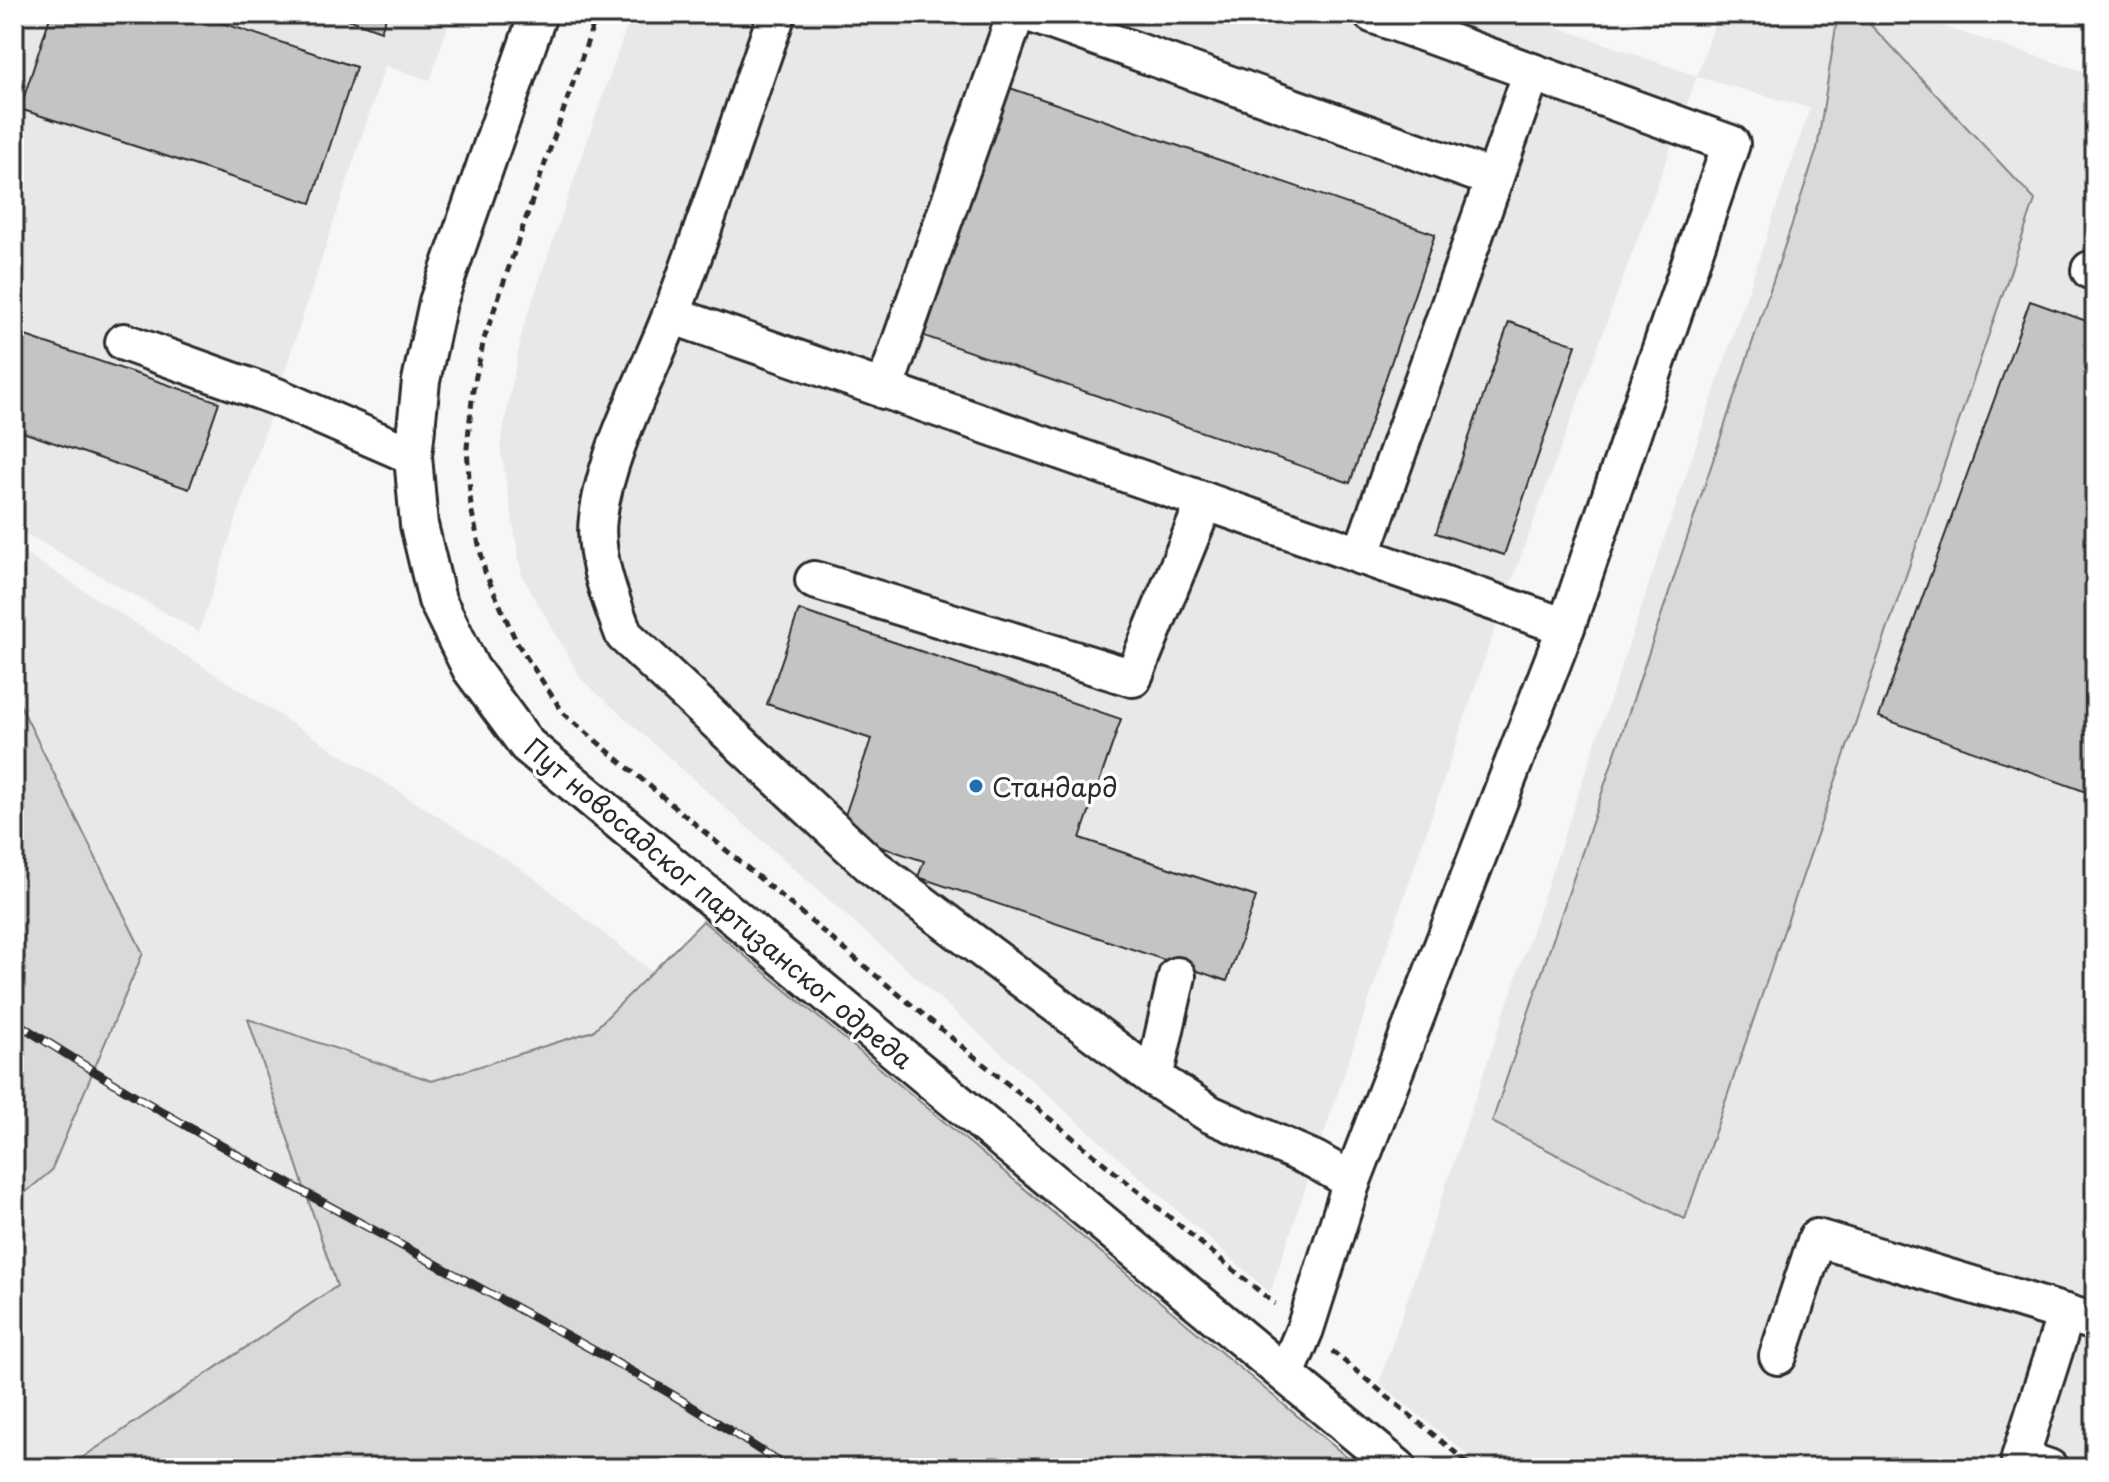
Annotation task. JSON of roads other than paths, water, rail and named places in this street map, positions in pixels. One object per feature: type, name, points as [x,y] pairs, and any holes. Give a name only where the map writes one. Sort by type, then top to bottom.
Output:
[{"type":"street","name":"Пут новосадског партизанског одреда","points":[[538,14],[438,302],[421,381],[413,456],[419,525],[437,600],[471,669],[527,745],[1398,1468]]},
{"type":"street","points":[[777,14],[671,315],[608,470],[597,520],[607,583],[624,635],[873,867],[1154,1078],[1210,1114],[1315,1160],[1352,1181]]},
{"type":"street","points":[[884,390],[1016,14]]},
{"type":"street","points":[[1032,14],[1494,179]]},
{"type":"street","points":[[1286,1374],[1305,1329],[1352,1181],[1566,627],[1731,144],[1372,14]]},
{"type":"street","points":[[1361,556],[1532,72]]},
{"type":"street","points":[[671,315],[1566,627]]},
{"type":"street","points":[[124,342],[277,397],[413,456]]},
{"type":"street","points":[[814,580],[1133,678],[1205,501]]},
{"type":"street","points":[[1154,1078],[1177,976]]},
{"type":"street","points":[[1778,1356],[1817,1238],[2080,1318],[2020,1458],[2049,1468]]},
{"type":"railway","points":[[14,1021],[171,1117],[654,1384],[788,1468]]},
{"type":"place","name":"Стандард","points":[[976,786]]}]
